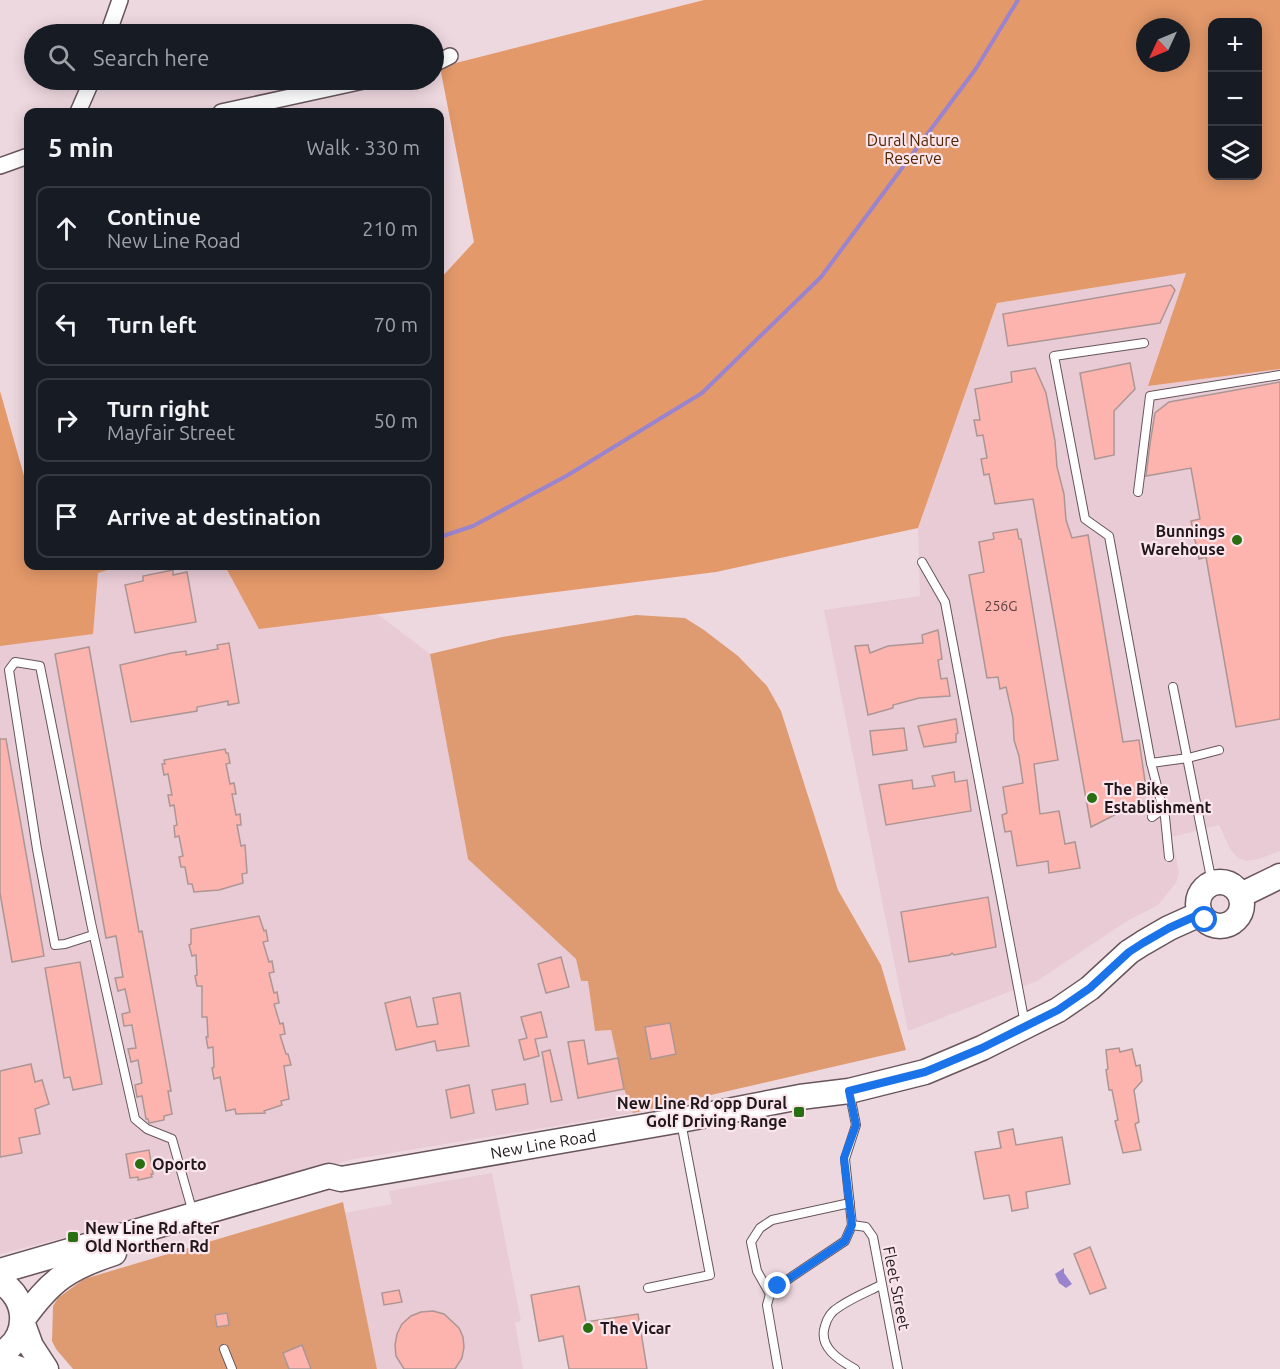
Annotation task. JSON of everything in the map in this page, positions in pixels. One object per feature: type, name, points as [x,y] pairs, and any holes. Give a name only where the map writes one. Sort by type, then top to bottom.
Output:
[{"type":"main road","points":[[1240,895],[1280,876]]},
{"type":"main road","points":[[1225,882],[1232,885],[1240,895],[1242,910],[1233,922],[1219,926],[1211,925],[1200,914],[1198,900],[1201,892],[1212,883],[1225,882]]},
{"type":"main road","name":"New Line Road","points":[[0,1271],[329,1176],[341,1179],[800,1097],[849,1091],[925,1072],[982,1048],[1074,999],[1097,982],[1129,952],[1169,928],[1200,914]]},
{"type":"main road","name":"New Line Road","points":[[0,1354],[16,1340],[23,1321],[53,1282],[79,1265],[333,1187],[341,1179]]},
{"type":"main road","points":[[0,1282],[14,1293],[31,1346],[46,1369]]},
{"type":"main road","points":[[0,1362],[20,1369]]},
{"type":"street","points":[[112,24],[120,0]]},
{"type":"street","points":[[444,59],[450,56]]},
{"type":"street","points":[[80,108],[88,90]]},
{"type":"street","points":[[239,108],[322,90]]},
{"type":"street","points":[[0,166],[24,157]]},
{"type":"lane","points":[[1144,343],[1054,356],[1085,519],[1109,536],[1151,763],[1163,809],[1170,857]]},
{"type":"lane","points":[[1138,492],[1150,396],[1280,375]]},
{"type":"lane","points":[[922,562],[945,602],[1025,1025]]},
{"type":"lane","points":[[93,935],[65,945],[56,945],[37,849],[9,670],[15,662],[40,666],[93,935],[135,1119],[147,1129],[172,1139],[193,1214]]},
{"type":"lane","points":[[1173,687],[1212,883]]},
{"type":"lane","points":[[1151,763],[1188,758],[1219,750]]},
{"type":"lane","points":[[1152,817],[1163,809]]},
{"type":"lane","points":[[778,1369],[767,1305],[770,1294],[778,1286],[845,1241],[852,1225],[844,1158],[856,1125],[849,1091]]},
{"type":"lane","points":[[648,1287],[710,1275],[681,1120]]},
{"type":"lane","points":[[770,1294],[757,1271],[751,1242],[760,1228],[772,1220],[850,1203]]},
{"type":"lane","name":"Fleet Street","points":[[852,1225],[866,1227],[873,1237],[898,1369]]},
{"type":"lane","points":[[855,1369],[830,1351],[823,1332],[826,1322],[838,1308],[881,1285]]},
{"type":"lane","points":[[225,1349],[232,1369]]},
{"type":"shaded area","points":[[1187,273],[1149,386],[1280,369],[1280,851],[1247,861],[1238,858],[1230,849],[1219,825],[1172,837],[1179,873],[1176,883],[1158,905],[1127,921],[1037,981],[908,1031],[824,610],[920,596],[918,528],[997,303]]},
{"type":"shaded area","points":[[76,570],[319,570],[430,654],[468,858],[576,959],[581,981],[588,980],[595,1031],[611,1030],[624,1089],[633,1113],[349,1160],[291,1179],[0,1254],[0,584]]},
{"type":"shaded area","points":[[636,615],[685,618],[738,656],[767,686],[781,711],[838,890],[881,965],[906,1050],[633,1113],[624,1089],[611,1030],[595,1031],[588,981],[581,981],[576,959],[468,859],[430,654],[502,637]]},
{"type":"shaded area","points":[[492,1173],[521,1321],[515,1322],[523,1369],[377,1369],[345,1213],[392,1204],[389,1191]]},
{"type":"shaded area","points":[[343,1202],[377,1369],[73,1369],[52,1341],[53,1306],[58,1298],[84,1279]]},
{"type":"shaded area","points":[[1064,1268],[1064,1273],[1072,1284],[1066,1288],[1059,1283],[1055,1274]]},
{"type":"green space","name":"Dural Nature Reserve","points":[[704,0],[1280,0],[1280,369],[1148,386],[1186,273],[997,303],[918,528],[716,572],[259,629],[227,570],[444,570],[444,275],[474,242],[444,88],[444,66]]},
{"type":"green space","points":[[0,391],[24,476],[24,570],[107,570],[98,573],[93,634],[0,646]]},
{"type":"building","points":[[1171,285],[1175,290],[1160,323],[1008,346],[1003,314]]},
{"type":"building","points":[[1130,363],[1135,389],[1114,411],[1114,455],[1095,459],[1080,373]]},
{"type":"building","points":[[1035,368],[1046,393],[1055,441],[1057,467],[1064,494],[1066,520],[1072,538],[1088,535],[1123,742],[1139,740],[1147,795],[1140,796],[1142,806],[1128,808],[1091,827],[1033,499],[995,504],[989,474],[984,475],[981,459],[987,458],[983,435],[977,436],[974,420],[980,420],[975,389],[1012,382],[1011,372]]},
{"type":"building","name":"Bunnings Warehouse","points":[[1280,382],[1280,719],[1236,727],[1206,557],[1199,559],[1191,521],[1200,519],[1191,468],[1146,476],[1150,444],[1155,413],[1169,402]]},
{"type":"building","points":[[1017,529],[1019,539],[1021,539],[1058,760],[1034,764],[1040,814],[1059,811],[1065,844],[1075,842],[1080,868],[1049,873],[1048,861],[1017,866],[1011,831],[1005,832],[1002,815],[1007,813],[1003,787],[1023,783],[1006,687],[1000,689],[998,677],[987,678],[969,575],[984,572],[979,542],[994,539],[993,533]]},
{"type":"building","points":[[173,570],[173,575],[187,572],[196,622],[135,633],[125,585],[143,581],[143,576]]},
{"type":"building","points":[[938,630],[942,659],[938,660],[941,679],[947,678],[950,696],[919,698],[868,715],[855,646],[868,645],[870,653],[888,646],[923,643],[922,635]]},
{"type":"building","points":[[229,643],[239,703],[228,705],[228,701],[197,707],[197,711],[131,722],[120,665],[172,653],[186,651],[186,655],[218,649],[217,645]]},
{"type":"building","points":[[89,647],[139,932],[142,931],[171,1091],[168,1091],[172,1114],[164,1116],[164,1120],[149,1123],[146,1119],[142,1096],[137,1097],[135,1085],[142,1083],[138,1060],[131,1062],[128,1049],[136,1048],[132,1025],[124,1026],[122,1014],[130,1012],[125,989],[118,991],[115,978],[123,977],[116,936],[106,938],[55,654]]},
{"type":"building","points":[[956,719],[958,733],[956,742],[924,747],[918,726]]},
{"type":"building","points":[[904,728],[907,750],[873,755],[870,731]]},
{"type":"building","points":[[0,739],[6,739],[44,956],[12,962],[0,893]]},
{"type":"building","points":[[225,749],[230,763],[226,764],[230,784],[234,783],[236,794],[232,794],[236,815],[240,814],[241,825],[237,825],[241,846],[245,845],[247,873],[242,874],[243,883],[219,890],[194,892],[192,884],[188,884],[185,867],[181,867],[179,857],[183,856],[179,836],[175,837],[174,826],[177,825],[174,805],[170,806],[168,795],[172,795],[168,774],[164,775],[162,764],[165,764],[164,760]]},
{"type":"building","points":[[954,772],[955,782],[967,780],[971,811],[886,825],[879,785],[912,780],[913,789],[935,786],[932,776]]},
{"type":"building","points":[[988,897],[996,947],[909,962],[901,912]]},
{"type":"building","points":[[259,916],[264,931],[266,930],[268,941],[263,942],[269,962],[272,961],[274,972],[269,973],[279,1003],[274,1004],[280,1024],[283,1023],[285,1034],[280,1035],[291,1065],[284,1066],[289,1099],[281,1101],[282,1105],[264,1111],[265,1113],[236,1114],[235,1109],[226,1111],[220,1077],[214,1079],[213,1047],[208,1048],[207,1017],[202,1017],[202,986],[197,986],[196,955],[192,956],[189,945],[191,944],[191,929]]},
{"type":"building","points":[[561,957],[569,987],[546,993],[538,964]]},
{"type":"building","points":[[80,962],[102,1084],[73,1090],[70,1077],[64,1078],[45,968]]},
{"type":"building","points":[[460,993],[469,1046],[437,1051],[435,1041],[396,1050],[385,1003],[410,997],[417,1027],[438,1024],[433,998]]},
{"type":"building","points":[[541,1012],[547,1037],[535,1039],[539,1056],[524,1060],[519,1040],[527,1038],[521,1017]]},
{"type":"building","points":[[670,1023],[676,1054],[651,1059],[645,1027]]},
{"type":"building","points":[[584,1040],[588,1064],[618,1058],[624,1089],[578,1098],[568,1042]]},
{"type":"building","points":[[1119,1048],[1120,1052],[1132,1049],[1136,1066],[1140,1065],[1142,1081],[1134,1090],[1139,1122],[1135,1124],[1141,1150],[1123,1153],[1115,1121],[1118,1120],[1112,1090],[1109,1090],[1106,1070],[1108,1069],[1106,1050]]},
{"type":"building","points":[[550,1050],[562,1100],[551,1102],[542,1052]]},
{"type":"building","points":[[31,1064],[35,1082],[42,1080],[49,1104],[35,1109],[40,1134],[19,1138],[22,1153],[0,1157],[0,1071]]},
{"type":"building","points":[[525,1084],[528,1104],[496,1110],[492,1090]]},
{"type":"building","points":[[469,1085],[474,1113],[451,1118],[446,1090]]},
{"type":"building","points":[[1013,1129],[1016,1145],[1062,1137],[1070,1184],[1026,1192],[1028,1208],[1012,1211],[1009,1195],[984,1199],[975,1152],[1001,1148],[998,1132]]},
{"type":"building","name":"Oporto","points":[[149,1150],[152,1177],[138,1180],[138,1177],[130,1178],[126,1154]]},
{"type":"building","points":[[1090,1247],[1106,1288],[1090,1294],[1074,1254]]},
{"type":"building","name":"The Vicar","points":[[579,1286],[586,1322],[638,1314],[647,1369],[569,1369],[563,1336],[539,1341],[531,1295]]},
{"type":"building","points":[[399,1290],[402,1302],[384,1305],[382,1293]]},
{"type":"building","points":[[433,1311],[444,1314],[459,1328],[464,1347],[462,1358],[455,1369],[404,1369],[396,1356],[395,1345],[402,1324],[411,1316]]},
{"type":"building","points":[[227,1313],[229,1325],[217,1327],[215,1315]]},
{"type":"building","points":[[302,1345],[311,1369],[289,1369],[283,1353]]},
{"type":"waterway","points":[[444,536],[473,526],[568,475],[702,393],[821,277],[975,70],[1018,0]]},
{"type":"place","name":"Bunnings Warehouse","points":[[1237,540]]},
{"type":"place","name":"The Bike Establishment","points":[[1092,798]]},
{"type":"place","name":"New Line Rd opp Dural Golf Driving Range","points":[[799,1112]]},
{"type":"place","name":"Oporto","points":[[140,1164]]},
{"type":"place","name":"New Line Rd after Old Northern Rd","points":[[73,1237]]},
{"type":"place","name":"The Vicar","points":[[588,1328]]},
{"type":"route","points":[[778,1286],[845,1241],[852,1225],[844,1158],[856,1125],[849,1091],[925,1072],[982,1048],[1058,1010],[1090,988],[1129,952],[1156,935],[1200,914],[1205,920]]}]
